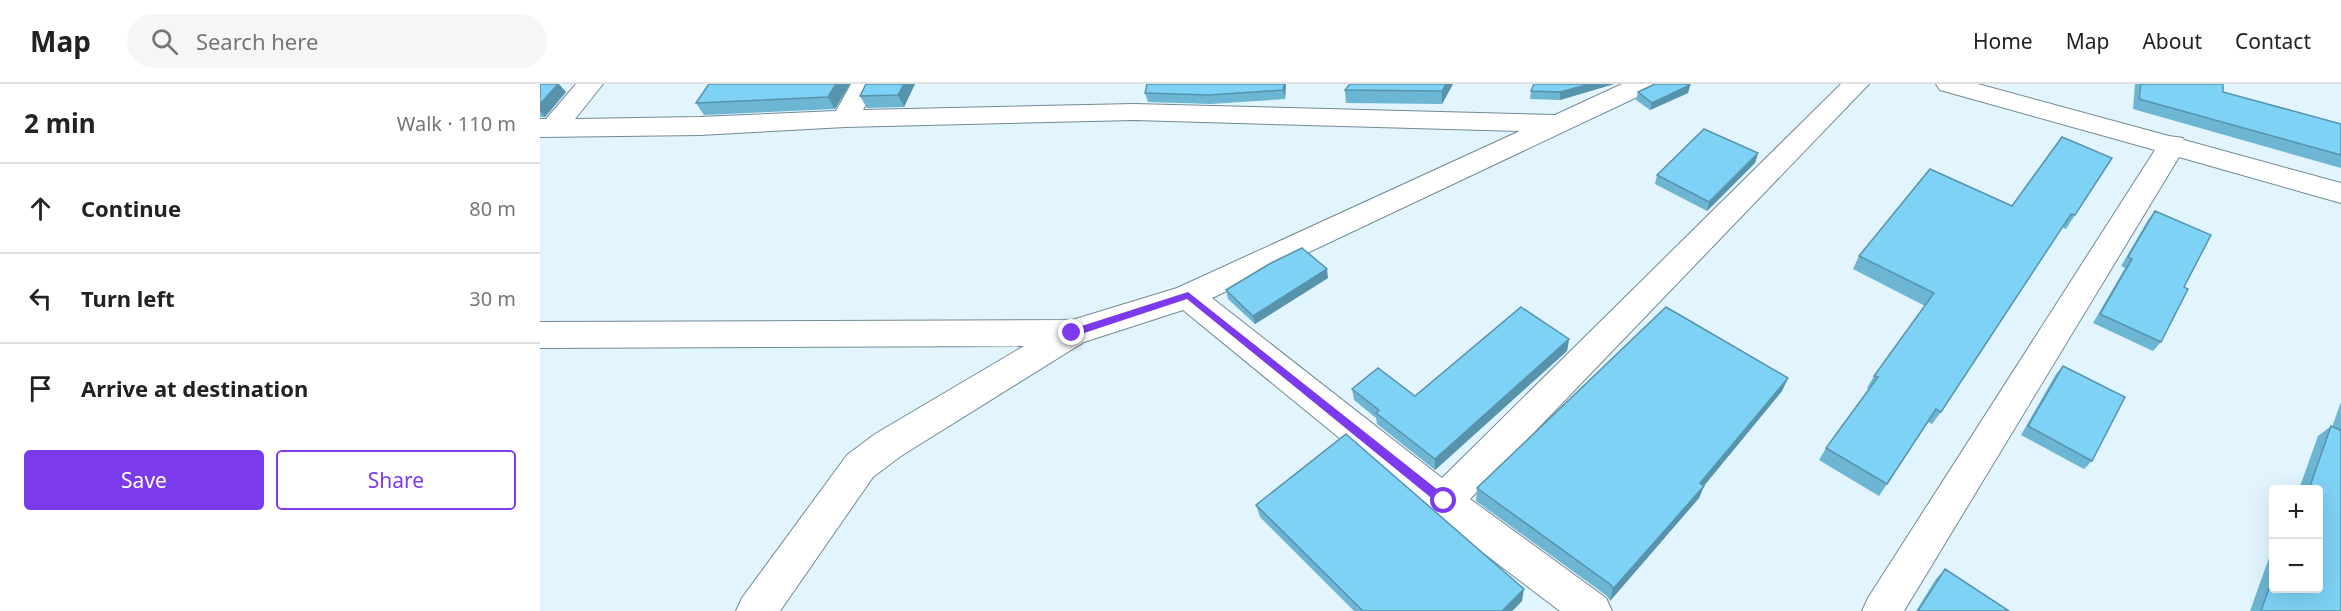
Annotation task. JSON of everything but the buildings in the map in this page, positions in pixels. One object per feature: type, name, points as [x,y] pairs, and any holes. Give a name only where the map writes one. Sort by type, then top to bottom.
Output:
[{"type":"street","points":[[547,127],[590,84]]},
{"type":"street","points":[[845,119],[864,84]]},
{"type":"street","points":[[1134,112],[1140,84]]},
{"type":"street","points":[[756,611],[860,466],[888,445],[1072,333],[1188,296],[1643,84]]},
{"type":"street","points":[[1444,501],[1856,84]]},
{"type":"street","points":[[1949,84],[1983,88],[2341,193]]},
{"type":"street","points":[[547,127],[700,126],[845,119],[1134,112],[1561,123]]},
{"type":"street","points":[[1882,611],[2172,144]]},
{"type":"street","points":[[1188,296],[1444,501],[1592,611]]},
{"type":"street","points":[[540,335],[1072,333]]},
{"type":"route","points":[[1072,333],[1188,296],[1444,501]]}]
